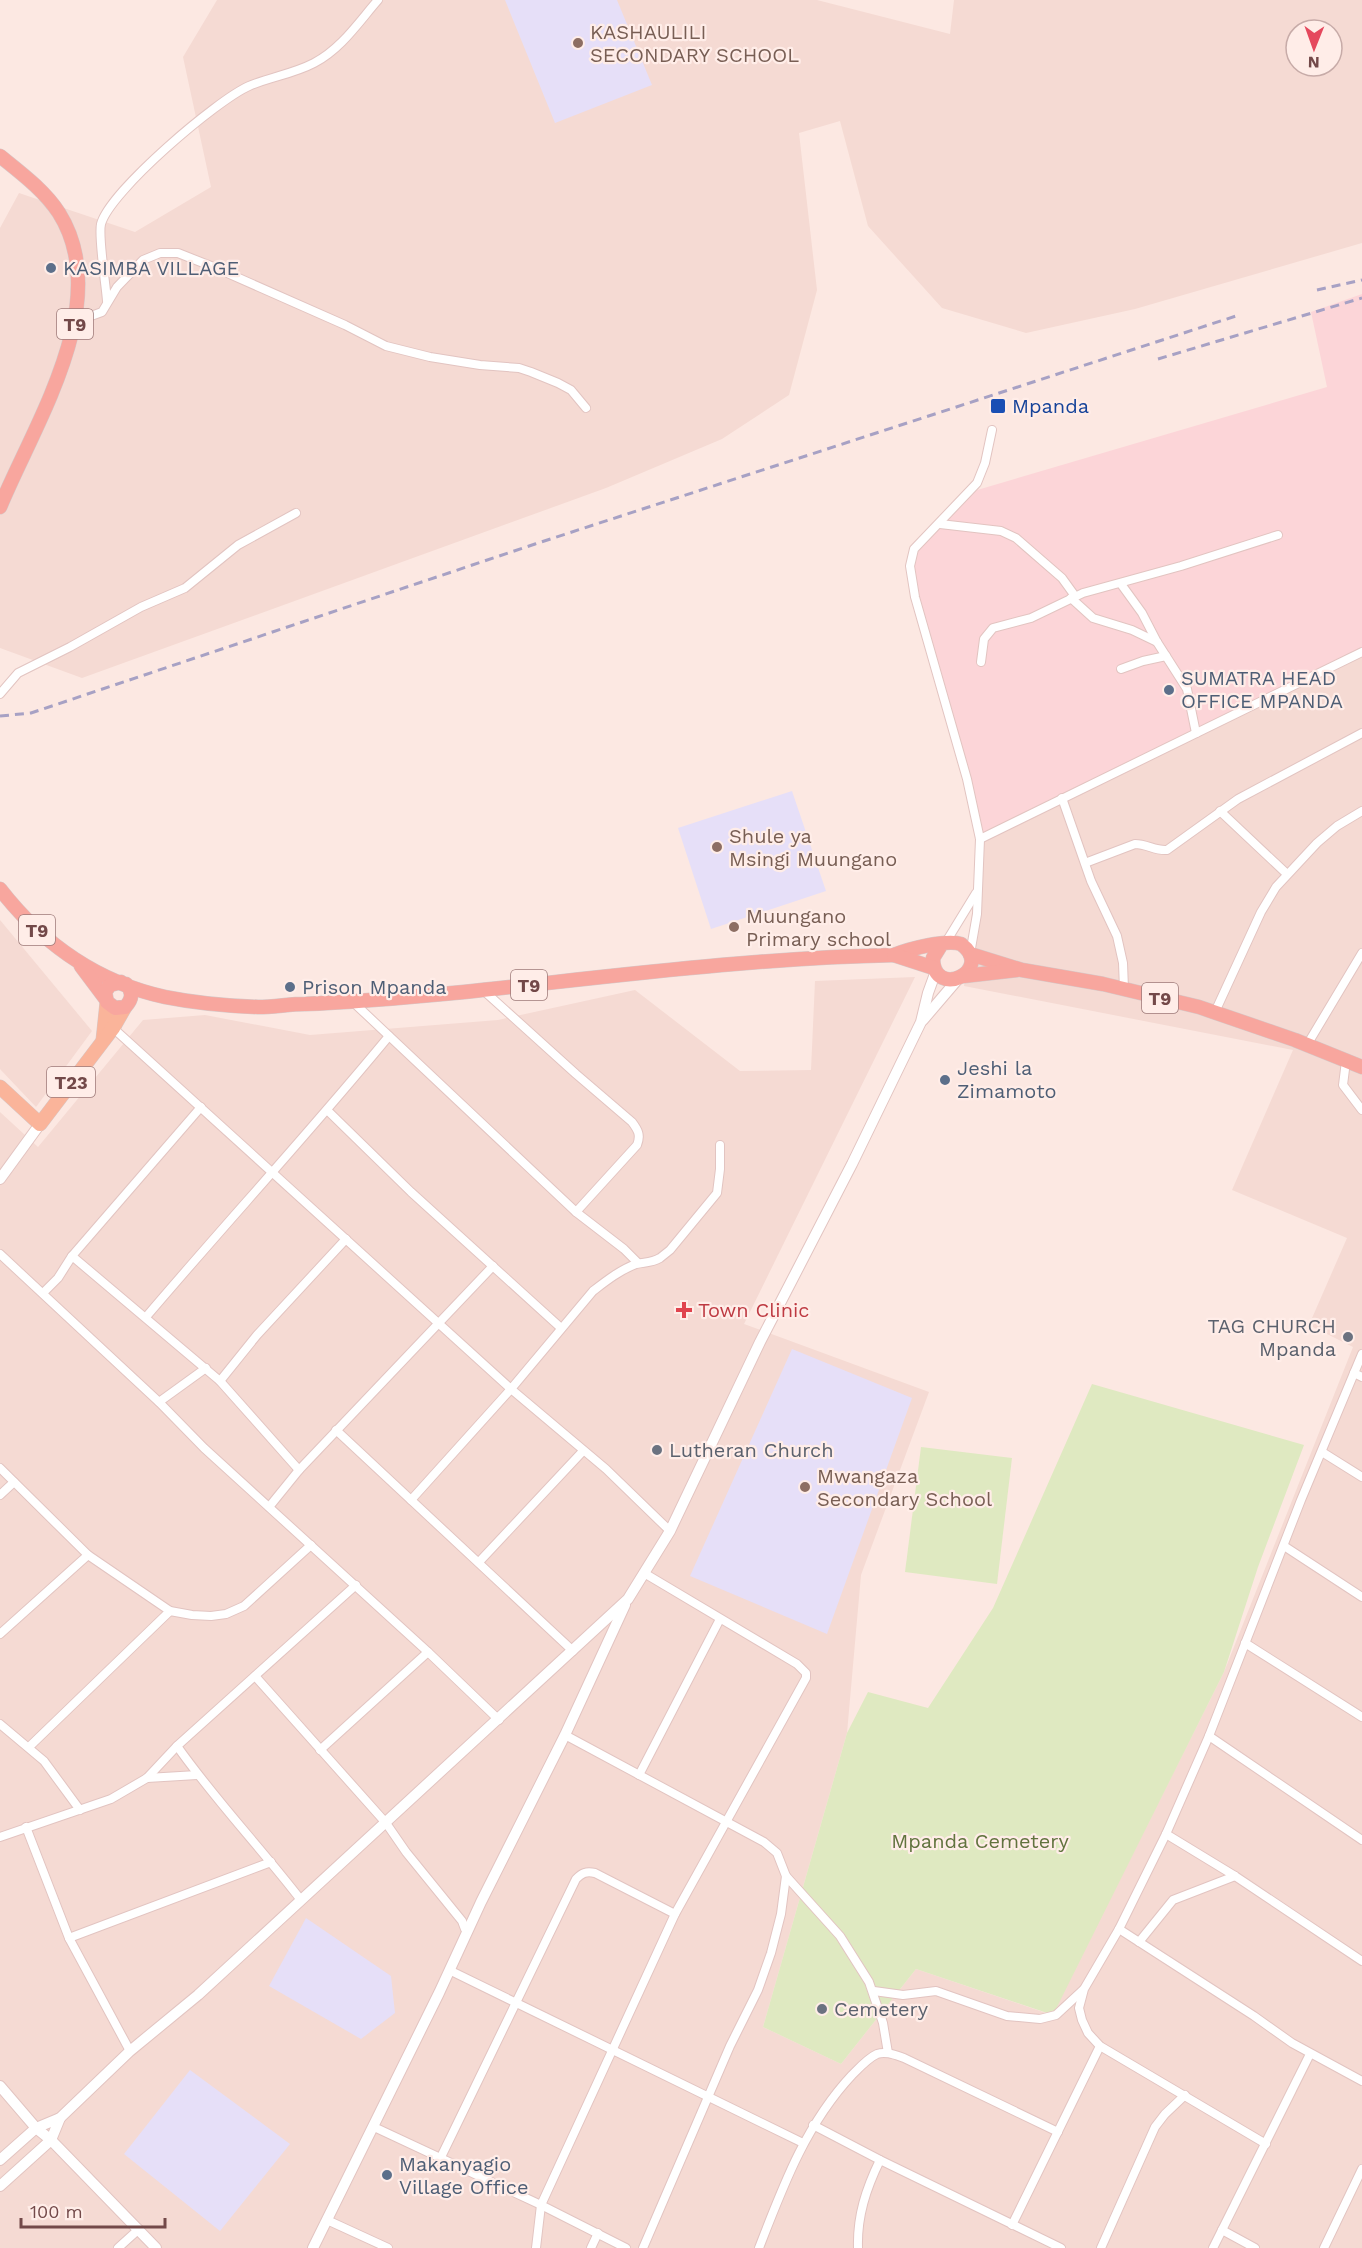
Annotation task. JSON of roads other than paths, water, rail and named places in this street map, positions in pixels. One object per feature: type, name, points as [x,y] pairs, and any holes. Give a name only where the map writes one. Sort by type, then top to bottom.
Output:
[{"type":"highway","name":"T9","points":[[0,156],[32,182],[64,222],[77,259],[79,290],[76,316],[68,346],[44,412],[0,507]]},
{"type":"highway","name":"T9","points":[[0,889],[42,935],[81,965],[164,997],[217,1004],[260,1007],[353,1002],[743,963],[894,955],[915,948],[944,943],[961,944],[970,954],[1022,970],[1124,989],[1215,1012],[1362,1067]]},
{"type":"highway","points":[[935,970],[933,958],[944,943]]},
{"type":"highway","points":[[961,978],[969,970],[970,954]]},
{"type":"highway","name":"T9","points":[[894,955],[935,970],[942,977],[950,980],[1022,970]]},
{"type":"highway","name":"T9","points":[[81,965],[106,1000],[115,1008],[164,997]]},
{"type":"highway","points":[[106,1000],[105,993],[110,985],[124,983],[132,995],[127,1005]]},
{"type":"main road","name":"T23","points":[[103,1040],[106,1000]]},
{"type":"main road","name":"T23","points":[[0,1087],[40,1124],[113,1028],[127,1005]]},
{"type":"street","points":[[107,302],[100,238],[101,224],[137,174],[228,99],[248,87],[314,63],[328,53],[343,42],[378,0]]},
{"type":"street","points":[[76,316],[102,312],[117,287],[143,260],[160,253],[178,253],[216,267],[386,346],[430,357],[531,372],[571,390],[586,408]]},
{"type":"street","points":[[970,954],[976,920],[980,839],[967,779],[915,597],[910,566],[914,549],[977,483],[985,463],[992,430]]},
{"type":"street","points":[[0,694],[18,673],[141,607],[185,588],[238,545],[296,513]]},
{"type":"street","points":[[940,524],[1001,531],[1016,538],[1062,578],[1073,597],[1094,618],[1132,630],[1157,642]]},
{"type":"street","points":[[981,662],[984,639],[993,628],[1031,618],[1073,597],[1278,535]]},
{"type":"street","points":[[1121,584],[1142,613],[1157,642],[1187,689],[1196,733]]},
{"type":"street","points":[[980,839],[1362,652]]},
{"type":"street","points":[[1121,669],[1166,656]]},
{"type":"street","points":[[1085,863],[1135,844],[1167,850],[1238,799],[1362,733]]},
{"type":"street","points":[[1062,798],[1085,863],[1117,936],[1123,963],[1124,989]]},
{"type":"street","points":[[1220,811],[1287,874]]},
{"type":"street","points":[[1215,1012],[1261,912],[1287,874],[1330,831],[1362,811]]},
{"type":"street","points":[[944,943],[976,893]]},
{"type":"street","points":[[1307,1045],[1362,953]]},
{"type":"street","points":[[313,2248],[565,1735],[628,1599],[670,1531],[760,1342],[852,1164],[921,1022],[935,970]]},
{"type":"street","points":[[921,1022],[961,978]]},
{"type":"street","points":[[483,990],[632,1122],[639,1131],[640,1138],[637,1145],[576,1212]]},
{"type":"street","points":[[353,1002],[576,1212],[624,1249],[638,1263]]},
{"type":"street","points":[[113,1028],[511,1389],[606,1469],[670,1531]]},
{"type":"street","points":[[146,1317],[389,1036]]},
{"type":"street","points":[[1346,1061],[1343,1085],[1362,1110]]},
{"type":"street","points":[[1350,1094],[1362,1099]]},
{"type":"street","points":[[43,1293],[58,1278],[72,1256],[201,1107]]},
{"type":"street","points":[[327,1110],[411,1192],[561,1328]]},
{"type":"street","points":[[0,1179],[40,1124]]},
{"type":"street","points":[[411,1500],[511,1389],[593,1291],[638,1263],[652,1262],[660,1258],[712,1201],[719,1185],[720,1144]]},
{"type":"street","points":[[220,1381],[257,1335],[346,1239]]},
{"type":"street","points":[[0,1254],[159,1402],[204,1448],[428,1652],[499,1720]]},
{"type":"street","points":[[72,1256],[220,1381],[299,1470]]},
{"type":"street","points":[[269,1507],[336,1430],[493,1266]]},
{"type":"street","points":[[1266,2144],[1100,2046],[1088,2033],[1079,2008],[1084,1989],[1119,1929],[1166,1834],[1209,1736],[1301,1500],[1358,1375],[1362,1354]]},
{"type":"street","points":[[159,1402],[206,1368]]},
{"type":"street","points":[[336,1430],[573,1651]]},
{"type":"street","points":[[479,1562],[583,1451]]},
{"type":"street","points":[[1322,1452],[1362,1477]]},
{"type":"street","points":[[0,1468],[88,1555],[170,1611],[211,1616],[226,1614],[244,1606],[311,1545]]},
{"type":"street","points":[[0,1495],[14,1482]]},
{"type":"street","points":[[1284,1546],[1362,1597]]},
{"type":"street","points":[[0,1634],[88,1555]]},
{"type":"street","points":[[536,2248],[541,2205],[675,1914],[724,1822],[805,1682],[806,1673],[789,1659],[644,1574]]},
{"type":"street","points":[[0,1837],[111,1799],[147,1778],[177,1746],[356,1586]]},
{"type":"street","points":[[0,2160],[36,2128],[60,2118],[130,2051],[198,1995],[628,1599]]},
{"type":"street","points":[[29,1747],[170,1611]]},
{"type":"street","points":[[639,1775],[720,1619]]},
{"type":"street","points":[[1245,1643],[1362,1717]]},
{"type":"street","points":[[320,1750],[428,1652]]},
{"type":"street","points":[[255,1676],[386,1822],[406,1852],[462,1921],[465,1929]]},
{"type":"street","points":[[0,1724],[44,1761],[80,1810]]},
{"type":"street","points":[[565,1735],[764,1842],[777,1853],[786,1876],[840,1936],[874,1991],[888,2053]]},
{"type":"street","points":[[1209,1736],[1362,1840]]},
{"type":"street","points":[[177,1746],[197,1775],[301,1900]]},
{"type":"street","points":[[147,1778],[197,1775]]},
{"type":"street","points":[[26,1827],[69,1938],[130,2051]]},
{"type":"street","points":[[1166,1834],[1235,1876],[1362,1961]]},
{"type":"street","points":[[69,1938],[271,1862]]},
{"type":"street","points":[[441,2157],[576,1880],[582,1873],[595,1873],[675,1914]]},
{"type":"street","points":[[643,2248],[765,1974],[781,1914],[786,1876]]},
{"type":"street","points":[[1139,1942],[1173,1900],[1235,1876]]},
{"type":"street","points":[[1119,1929],[1310,2054],[1362,2081]]},
{"type":"street","points":[[449,1970],[803,2143]]},
{"type":"street","points":[[874,1991],[903,1995],[936,1991],[1007,2016],[1040,2019],[1056,2015],[1084,1989]]},
{"type":"street","points":[[1011,2225],[1100,2046]]},
{"type":"street","points":[[759,2248],[803,2143],[813,2125],[834,2095],[874,2055],[888,2053],[932,2070],[1058,2132]]},
{"type":"street","points":[[1214,2248],[1310,2054]]},
{"type":"street","points":[[0,2086],[36,2128],[51,2140],[156,2248]]},
{"type":"street","points":[[1101,2248],[1155,2127],[1185,2095]]},
{"type":"street","points":[[0,2186],[51,2140],[60,2118]]},
{"type":"street","points":[[813,2125],[1061,2248]]},
{"type":"street","points":[[374,2127],[541,2205],[626,2248]]},
{"type":"street","points":[[858,2248],[861,2210],[868,2184],[880,2160]]},
{"type":"street","points":[[1324,2248],[1358,2187],[1362,2169]]},
{"type":"street","points":[[327,2220],[388,2248]]},
{"type":"street","points":[[118,2248],[139,2229]]},
{"type":"street","points":[[1222,2230],[1256,2248]]},
{"type":"street","points":[[591,2248],[598,2233]]},
{"type":"railway","points":[[1317,290],[1362,280]]},
{"type":"railway","points":[[1158,359],[1362,298]]},
{"type":"railway","points":[[0,716],[31,713],[535,544],[1236,316]]},
{"type":"place","name":"KASHAULILI SECONDARY SCHOOL","points":[[578,43]]},
{"type":"place","name":"KASIMBA VILLAGE","points":[[51,268]]},
{"type":"place","name":"Mpanda","points":[[998,406]]},
{"type":"place","name":"SUMATRA HEAD OFFICE MPANDA","points":[[1169,690]]},
{"type":"place","name":"Shule ya Msingi Muungano","points":[[717,847]]},
{"type":"place","name":"Muungano Primary school","points":[[734,927]]},
{"type":"place","name":"Prison Mpanda","points":[[290,987]]},
{"type":"place","name":"Jeshi la Zimamoto","points":[[945,1080]]},
{"type":"place","name":"Town Clinic","points":[[684,1310]]},
{"type":"place","name":"TAG CHURCH Mpanda","points":[[1348,1337]]},
{"type":"place","name":"Lutheran Church","points":[[657,1450]]},
{"type":"place","name":"Mwangaza Secondary School","points":[[805,1487]]},
{"type":"place","name":"Cemetery","points":[[822,2009]]},
{"type":"place","name":"Makanyagio Village Office","points":[[387,2175]]},
{"type":"park label","name":"Mpanda Cemetery","points":[[980,1841]]}]
